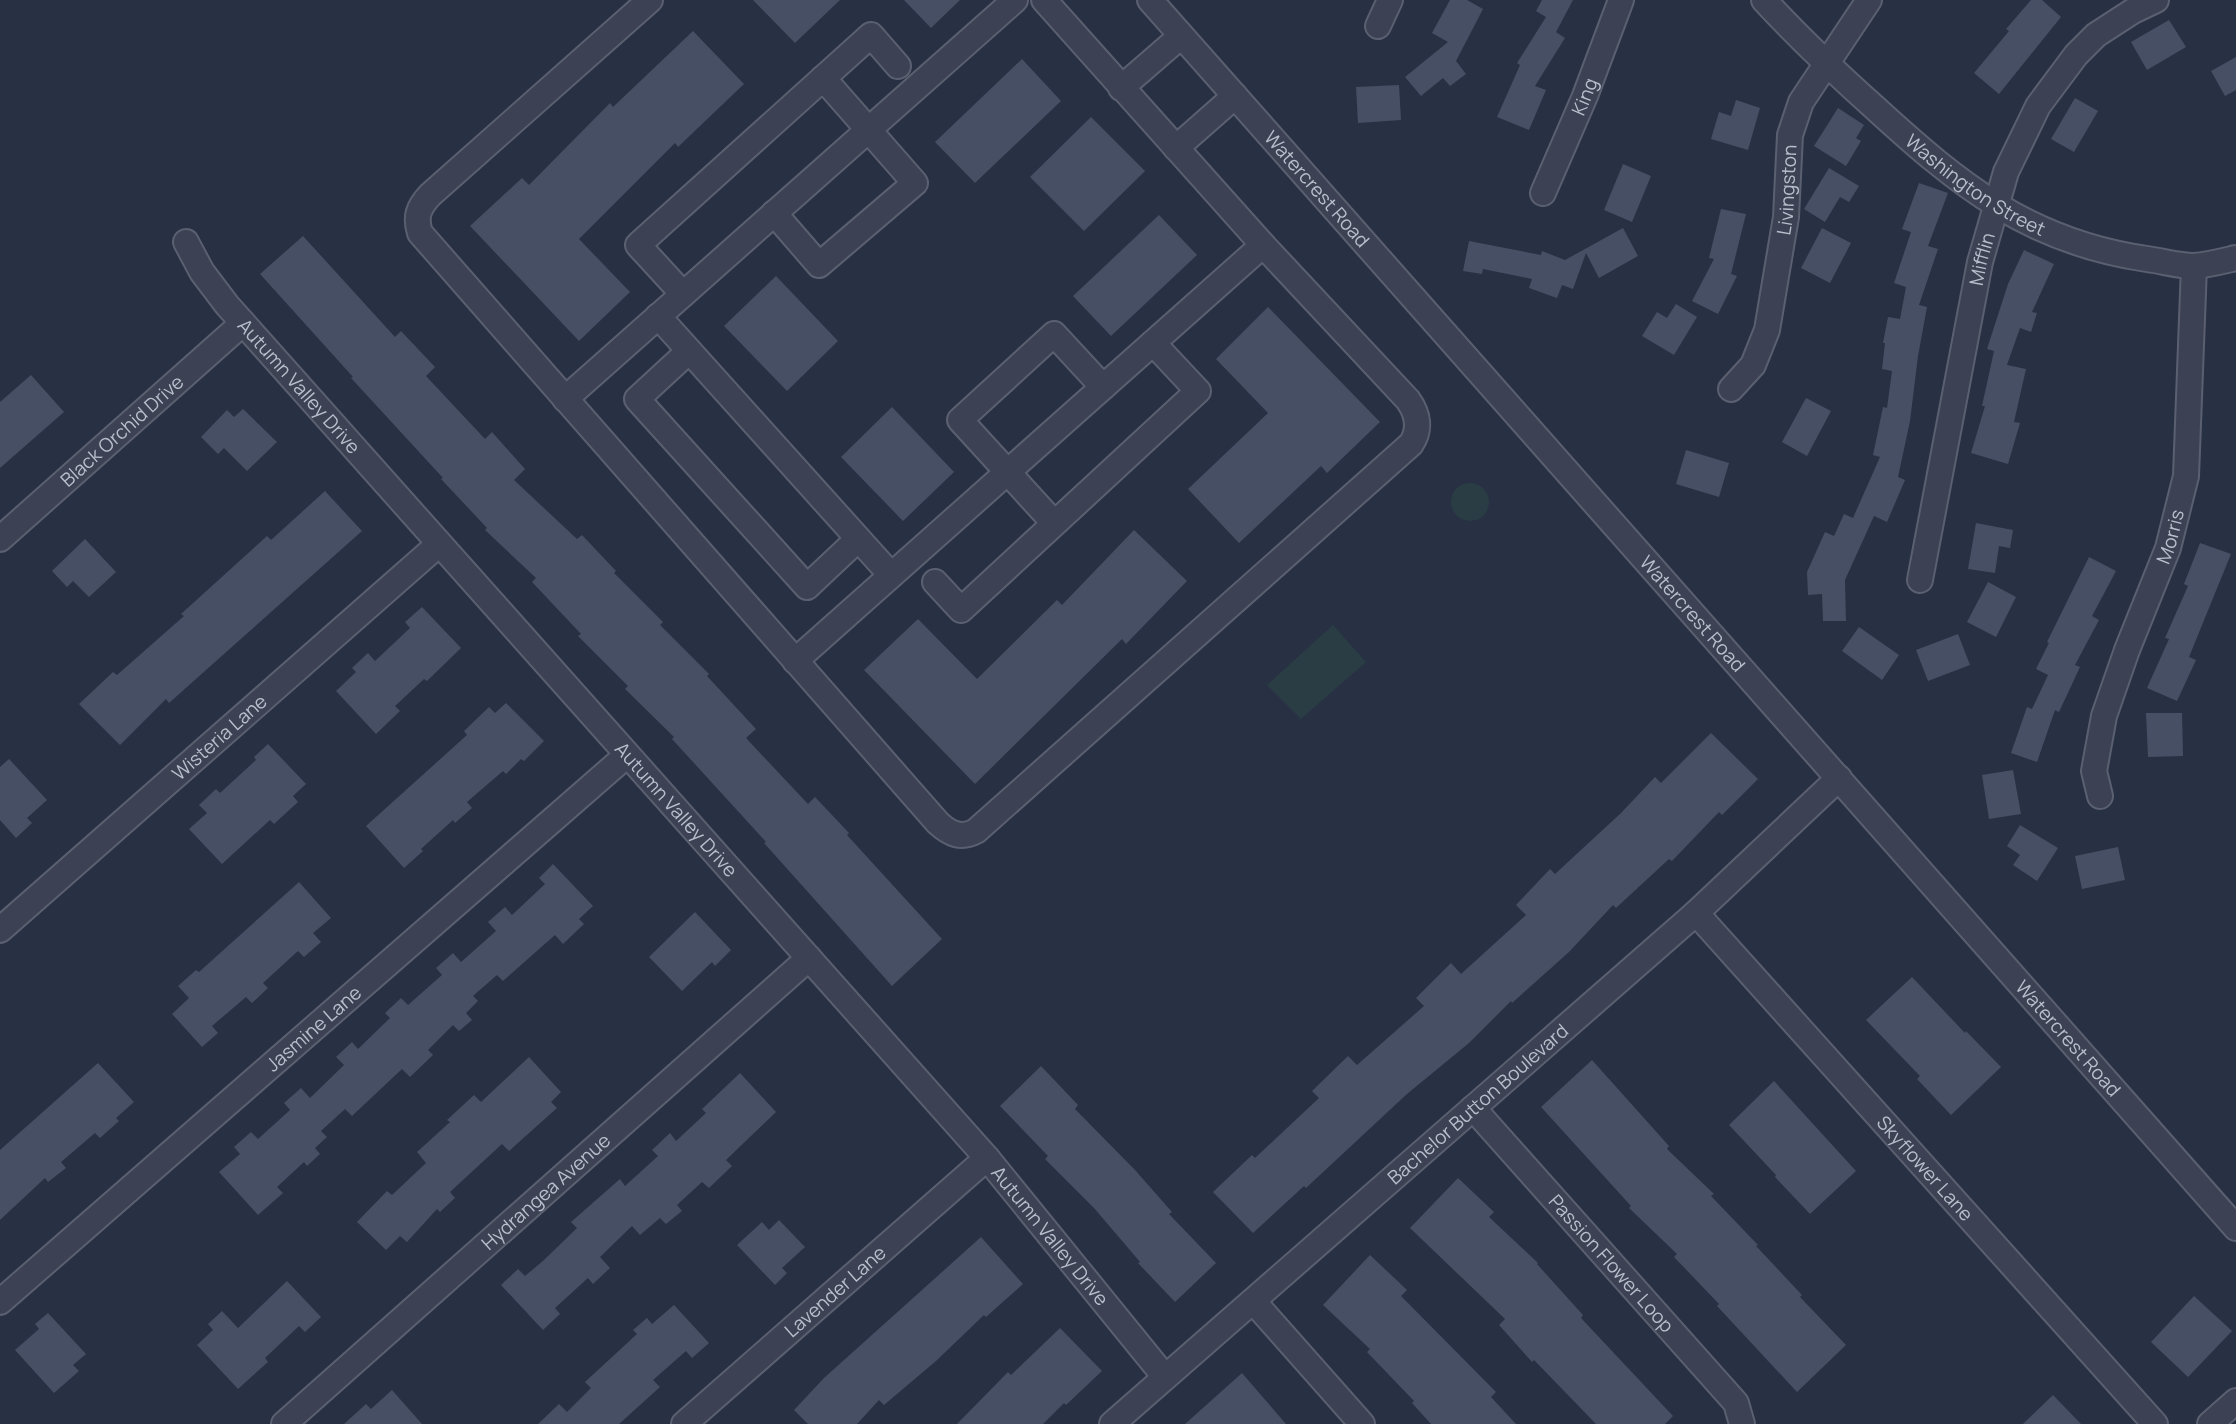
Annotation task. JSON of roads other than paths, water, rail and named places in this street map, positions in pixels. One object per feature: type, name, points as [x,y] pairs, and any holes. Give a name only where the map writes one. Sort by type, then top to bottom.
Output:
[{"type":"street","points":[[650,0],[430,195],[419,208],[417,223],[424,239],[795,661],[947,831],[956,835],[968,835],[976,831],[1411,444],[1416,436],[1417,415],[1408,400],[1263,245],[1044,0]]},
{"type":"street","points":[[565,399],[1015,0]]},
{"type":"street","name":"Watercrest Road","points":[[1150,0],[2236,1228]]},
{"type":"street","points":[[1378,26],[1390,0]]},
{"type":"street","name":"King","points":[[1544,193],[1585,96],[1621,0]]},
{"type":"street","name":"Washington Street","points":[[1764,0],[1825,63],[1903,134],[1995,206],[2073,243],[2122,256],[2194,266],[2236,258]]},
{"type":"street","name":"Livingston","points":[[1731,389],[1753,365],[1767,330],[1786,217],[1790,135],[1801,102],[1868,0]]},
{"type":"street","name":"Mifflin","points":[[1920,580],[1980,262],[2006,172],[2038,106],[2058,77],[2096,35],[2156,0]]},
{"type":"street","points":[[683,294],[638,245],[871,35],[898,66]]},
{"type":"street","points":[[1121,88],[1181,36]]},
{"type":"street","points":[[775,213],[819,265],[915,183],[823,78]]},
{"type":"street","points":[[1176,148],[1235,96]]},
{"type":"street","name":"Autumn Valley Drive","points":[[186,242],[202,272],[243,323],[987,1158],[1165,1377]]},
{"type":"street","points":[[795,661],[1263,245]]},
{"type":"street","name":"Morris","points":[[2100,796],[2094,771],[2104,716],[2168,548],[2186,476],[2194,266]]},
{"type":"street","points":[[658,316],[891,575]]},
{"type":"street","name":"Black Orchid Drive","points":[[0,539],[243,323]]},
{"type":"street","points":[[1054,523],[960,420],[1054,334],[1103,387]]},
{"type":"street","points":[[935,582],[961,610],[1198,391],[1153,342]]},
{"type":"street","points":[[689,351],[637,399],[807,587],[858,539]]},
{"type":"street","name":"Wisteria Lane","points":[[0,930],[439,544]]},
{"type":"street","name":"Jasmine Lane","points":[[0,1302],[627,755]]},
{"type":"street","name":"Bachelor Button Boulevard","points":[[1112,1424],[1696,912],[1839,778]]},
{"type":"street","name":"Skyflower Lane","points":[[1696,912],[2155,1424]]},
{"type":"street","name":"Hydrangea Avenue","points":[[284,1424],[809,958]]},
{"type":"street","name":"Passion Flower Loop","points":[[1473,1108],[1736,1403],[1742,1424]]},
{"type":"street","name":"Lavender Lane","points":[[684,1424],[987,1158]]},
{"type":"street","points":[[1253,1301],[1362,1424]]},
{"type":"street","points":[[2210,1424],[2236,1401]]}]
